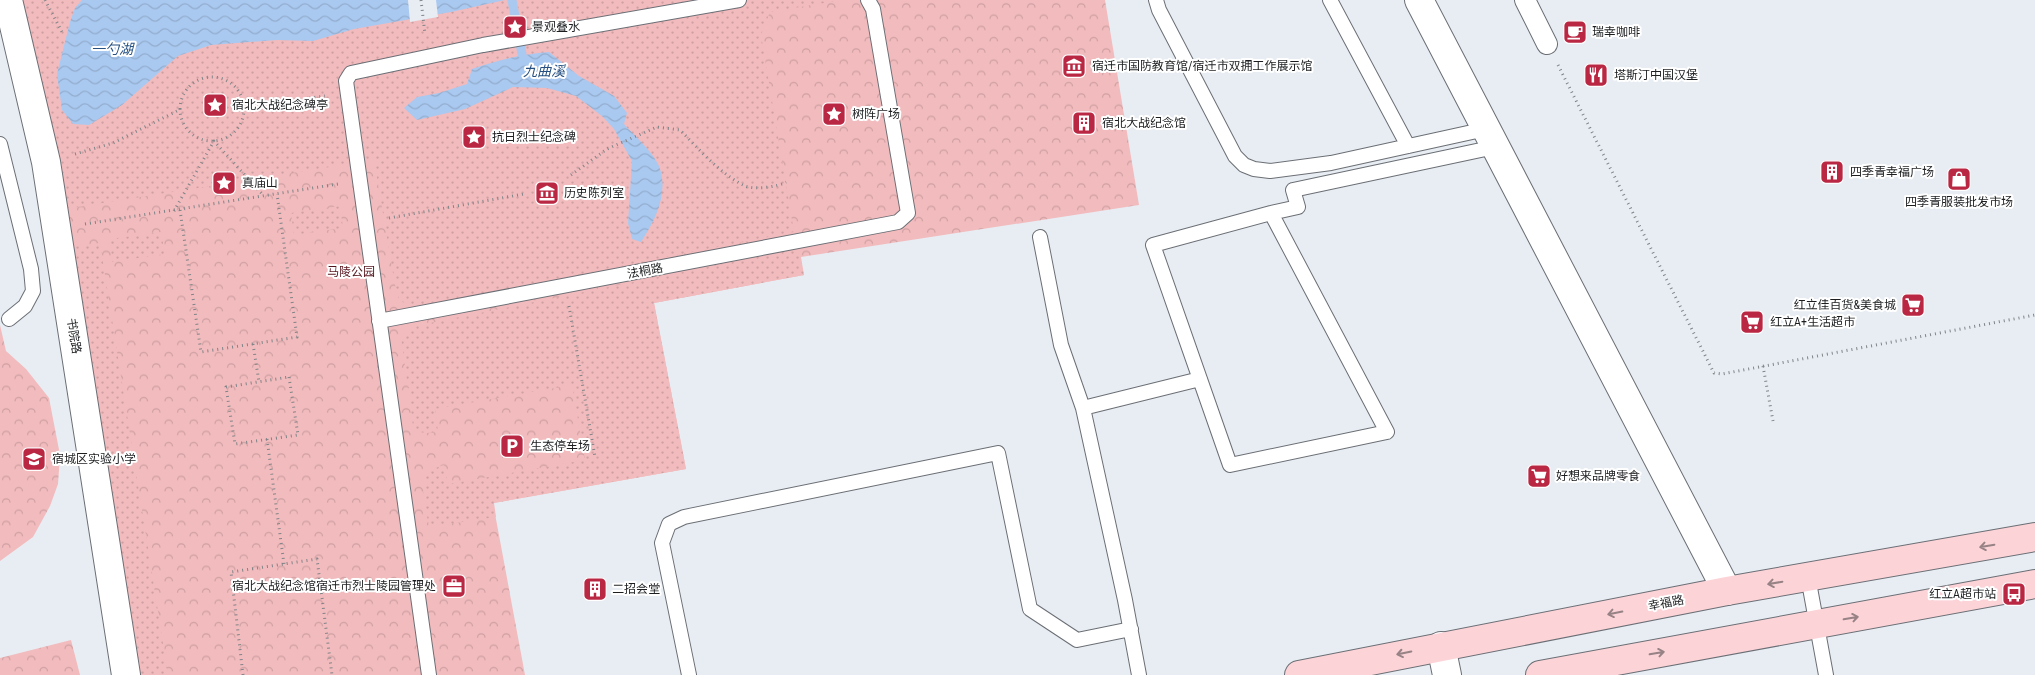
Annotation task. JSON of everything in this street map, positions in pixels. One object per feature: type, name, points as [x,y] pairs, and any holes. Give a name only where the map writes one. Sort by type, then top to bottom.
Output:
[{"type":"main road","name":"幸福路","points":[[1299,675],[1727,591],[2035,537]]},
{"type":"main road","points":[[1540,675],[2035,584]]},
{"type":"street","name":"书院路","points":[[8,0],[46,162],[126,675]]},
{"type":"street","points":[[1419,0],[1727,591]]},
{"type":"street","points":[[1525,0],[1547,44]]},
{"type":"street","points":[[1442,646],[1447,675]]},
{"type":"lane","points":[[429,675],[366,222],[346,93],[346,82],[351,73],[492,44],[739,0]]},
{"type":"lane","name":"法桐路","points":[[379,322],[898,222],[908,213],[873,9],[868,0]]},
{"type":"lane","points":[[1156,0],[1159,10],[1235,156],[1244,165],[1254,169],[1270,171],[1331,163],[1408,146],[1491,138]]},
{"type":"lane","points":[[1330,0],[1408,146]]},
{"type":"lane","points":[[1271,213],[1388,432],[1230,465],[1153,245],[1271,213],[1298,207],[1293,190],[1491,138]]},
{"type":"lane","points":[[0,144],[31,269],[33,291],[25,306],[9,319]]},
{"type":"lane","points":[[1040,237],[1061,345],[1083,408],[1139,675]]},
{"type":"lane","points":[[1083,408],[1200,379]]},
{"type":"lane","points":[[689,675],[662,543],[670,524],[684,517],[998,453],[1030,610],[1077,640],[1130,629]]},
{"type":"lane","points":[[1808,577],[1826,675]]},
{"type":"path","points":[[45,0],[62,32]]},
{"type":"path","points":[[422,0],[424,23]]},
{"type":"path","points":[[1547,44],[1714,373],[1722,374],[2035,315]]},
{"type":"path","points":[[216,76],[236,86],[242,96],[245,107],[240,127],[233,134],[214,142],[194,136],[187,130],[180,110],[181,99],[186,89],[195,81],[205,77],[216,76]]},
{"type":"path","points":[[245,107],[346,93]]},
{"type":"path","points":[[70,155],[113,143],[180,110]]},
{"type":"path","points":[[571,175],[607,149],[657,127],[680,130],[713,163],[746,187],[778,187],[786,182]]},
{"type":"path","points":[[174,210],[214,142]]},
{"type":"path","points":[[214,142],[265,196]]},
{"type":"path","points":[[57,228],[180,210],[359,180]]},
{"type":"path","points":[[180,210],[201,352],[297,337],[276,194]]},
{"type":"path","points":[[366,222],[524,194]]},
{"type":"path","points":[[565,286],[595,457]]},
{"type":"path","points":[[253,344],[259,382]]},
{"type":"path","points":[[1763,366],[1773,422]]},
{"type":"path","points":[[289,377],[298,434],[235,444],[226,387],[259,382],[289,377]]},
{"type":"path","points":[[267,439],[284,564]]},
{"type":"path","points":[[243,675],[230,572],[317,559],[332,675]]},
{"type":"green space","name":"马陵公园","points":[[22,0],[1105,0],[1139,205],[801,257],[804,275],[654,303],[686,469],[493,503],[525,675],[140,675],[65,209]]},
{"type":"green space","points":[[22,0],[842,0],[770,12],[761,35],[794,232],[412,307],[399,300],[395,285],[374,160],[65,209]]},
{"type":"green space","points":[[340,206],[343,228],[294,235],[291,213]]},
{"type":"green space","points":[[161,232],[165,254],[112,262],[110,239]]},
{"type":"green space","points":[[100,243],[168,675],[140,675],[72,247]]},
{"type":"green space","points":[[798,249],[804,275],[654,303],[686,469],[494,503],[496,517],[429,527],[424,501],[424,487],[427,475],[437,467],[444,465],[448,484],[585,460],[572,385],[435,409],[438,432],[424,433],[415,429],[413,426],[401,337],[406,330],[420,325]]},
{"type":"green space","points":[[0,325],[6,351],[26,369],[49,398],[60,455],[58,484],[50,506],[33,537],[0,561]]},
{"type":"green space","points":[[71,640],[80,675],[0,675],[0,658]]},
{"type":"water","name":"一勺湖","points":[[82,0],[505,0],[451,12],[354,29],[313,41],[277,40],[211,45],[178,56],[122,105],[89,125],[73,124],[62,110],[57,74],[70,22],[75,8]]},
{"type":"water","name":"九曲溪","points":[[549,52],[579,76],[614,96],[627,113],[624,124],[648,149],[659,166],[663,186],[662,196],[652,224],[641,242],[632,239],[628,223],[632,161],[614,129],[603,117],[576,96],[547,88],[513,87],[465,109],[417,120],[404,108],[417,97],[439,93],[467,84],[472,69],[510,58]]},
{"type":"pier","points":[[408,0],[436,0],[438,17],[410,22]]},
{"type":"waterway","points":[[512,0],[522,54]]},
{"type":"place","name":"景观叠水","points":[[515,27]]},
{"type":"place","name":"瑞幸咖啡","points":[[1575,32]]},
{"type":"place","name":"宿迁市国防教育馆/宿迁市双拥工作展示馆","points":[[1074,66]]},
{"type":"place","name":"塔斯汀中国汉堡","points":[[1596,75]]},
{"type":"place","name":"宿北大战纪念碑亭","points":[[215,105]]},
{"type":"place","name":"树阵广场","points":[[834,114]]},
{"type":"place","name":"宿北大战纪念馆","points":[[1084,123]]},
{"type":"place","name":"抗日烈士纪念碑","points":[[474,137]]},
{"type":"place","name":"四季青幸福广场","points":[[1832,172]]},
{"type":"place","name":"四季青服装批发市场","points":[[1959,179]]},
{"type":"place","name":"真庙山","points":[[224,183]]},
{"type":"place","name":"历史陈列室","points":[[547,193]]},
{"type":"place","name":"红立佳百货&美食城","points":[[1913,305]]},
{"type":"place","name":"红立A+生活超市","points":[[1752,322]]},
{"type":"place","name":"生态停车场","points":[[512,446]]},
{"type":"place","name":"宿城区实验小学","points":[[34,459]]},
{"type":"place","name":"好想来品牌零食","points":[[1539,476]]},
{"type":"place","name":"宿北大战纪念馆宿迁市烈士陵园管理处","points":[[454,586]]},
{"type":"place","name":"二招会堂","points":[[595,589]]},
{"type":"place","name":"红立A超市站","points":[[2014,594]]}]
